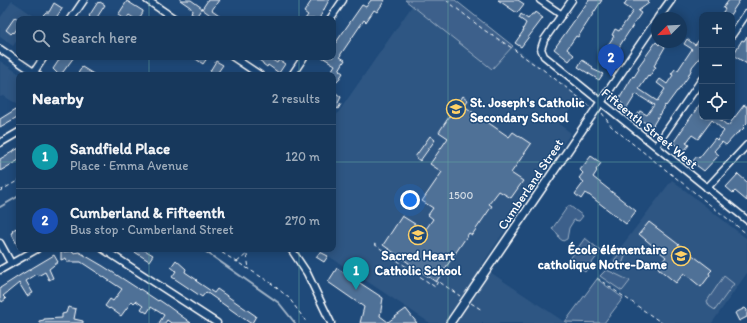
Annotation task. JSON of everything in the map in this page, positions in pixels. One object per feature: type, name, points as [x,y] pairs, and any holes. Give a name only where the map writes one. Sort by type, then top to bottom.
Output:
[{"type":"street","points":[[73,16],[84,0]]},
{"type":"street","points":[[147,0],[171,16]]},
{"type":"street","points":[[332,16],[343,0]]},
{"type":"street","points":[[540,0],[562,15],[572,0]]},
{"type":"street","name":"Cumberland Street","points":[[663,12],[671,0]]},
{"type":"street","points":[[735,31],[747,13]]},
{"type":"street","name":"Fifteenth Street West","points":[[562,15],[544,40],[541,49],[544,56],[747,220]]},
{"type":"street","name":"Cumberland Street","points":[[450,323],[651,29]]},
{"type":"street","points":[[0,49],[33,72]]},
{"type":"street","points":[[37,72],[43,60]]},
{"type":"street","points":[[238,60],[256,72]]},
{"type":"street","points":[[294,72],[302,60]]},
{"type":"street","points":[[656,146],[699,83]]},
{"type":"street","points":[[0,143],[16,134]]},
{"type":"street","points":[[707,188],[747,144]]},
{"type":"street","points":[[0,243],[12,263]]},
{"type":"street","points":[[0,270],[32,252]]},
{"type":"street","points":[[108,252],[217,323]]},
{"type":"street","points":[[293,252],[307,273],[330,323]]},
{"type":"path","points":[[0,192],[16,182]]},
{"type":"path","points":[[374,244],[435,287],[438,281],[482,310]]},
{"type":"path","points":[[221,252],[271,283],[289,298],[306,323]]},
{"type":"path","points":[[236,262],[247,254],[249,269]]},
{"type":"path","points":[[597,278],[662,323]]},
{"type":"shaded area","points":[[405,0],[455,0],[513,46],[492,69]]},
{"type":"shaded area","points":[[12,1],[34,16],[16,16],[16,42],[13,46],[0,37],[0,18]]},
{"type":"shaded area","points":[[412,6],[492,69],[513,46],[581,98],[559,124],[571,133],[481,266],[566,323],[430,323],[323,252],[336,252],[336,116]]},
{"type":"shaded area","points":[[0,61],[16,72],[16,104],[3,96],[0,97]]},
{"type":"shaded area","name":"École élémentaire catholique Notre-Dame","points":[[672,180],[747,239],[747,273],[712,323],[662,323],[598,277]]},
{"type":"shaded area","points":[[568,206],[583,216],[579,221],[574,220],[569,228],[567,239],[563,241],[552,229]]},
{"type":"shaded area","points":[[585,238],[601,251],[585,272],[569,260]]},
{"type":"shaded area","points":[[622,251],[626,254],[622,264],[617,267],[614,264],[615,259]]},
{"type":"shaded area","points":[[606,270],[630,281],[622,291],[600,276]]},
{"type":"shaded area","points":[[724,276],[734,284],[715,310],[709,306],[707,301]]},
{"type":"shaded area","points":[[597,279],[623,298],[604,323],[565,322]]},
{"type":"building","points":[[180,0],[191,0],[202,8],[197,16],[195,16],[191,13],[192,10]]},
{"type":"building","points":[[208,0],[219,0],[212,10],[221,16],[212,16],[202,9]]},
{"type":"building","points":[[312,0],[329,0],[321,16],[307,16],[308,15],[304,12]]},
{"type":"building","points":[[371,0],[385,0],[377,12],[374,10],[366,22],[364,20],[341,54],[340,57],[345,60],[339,70],[343,73],[337,82],[336,72],[331,72],[335,65],[327,60],[336,60],[336,42],[362,5],[366,7]]},
{"type":"building","points":[[498,0],[518,0],[524,4],[517,13]]},
{"type":"building","points":[[589,0],[602,0],[578,37],[576,36],[567,49],[574,55],[569,61],[554,49]]},
{"type":"building","points":[[627,0],[650,0],[648,2],[649,3],[638,11],[641,13],[619,47],[620,48],[618,51],[616,50],[610,58],[613,60],[609,66],[601,60],[608,50],[606,48],[614,36],[612,35],[615,29],[619,31],[633,11],[624,5]]},
{"type":"building","points":[[729,0],[740,0],[732,12],[723,12],[725,9],[723,8]]},
{"type":"building","points":[[127,1],[143,11],[141,16],[118,15]]},
{"type":"building","points":[[98,2],[105,5],[98,16],[89,16]]},
{"type":"building","points":[[54,3],[62,8],[57,16],[43,15],[46,12],[49,12]]},
{"type":"building","points":[[535,12],[543,18],[521,47],[515,43],[524,30],[523,29],[526,23],[519,18],[521,14],[528,19]]},
{"type":"building","points":[[15,17],[16,18],[16,30],[14,33],[13,32],[11,34],[6,30]]},
{"type":"building","points":[[747,36],[747,64],[735,56],[735,52],[742,40],[744,41]]},
{"type":"building","points":[[687,39],[695,45],[699,40],[699,59],[692,67],[688,77],[678,91],[666,106],[665,105],[652,127],[636,117],[640,111],[647,115],[654,105],[636,94],[626,110],[621,106],[623,104],[618,101],[639,69],[638,67],[652,48],[664,48],[654,66],[656,67],[639,89],[657,101],[665,89],[657,83],[660,79],[667,84],[673,75],[671,74],[675,69],[678,70],[692,49],[687,46]]},
{"type":"building","points":[[59,60],[72,60],[63,72],[56,72],[53,69]]},
{"type":"building","points":[[197,60],[206,60],[203,64]]},
{"type":"building","points":[[259,60],[272,60],[277,63],[279,60],[285,64],[280,72],[278,72],[268,65],[267,67]]},
{"type":"building","points":[[582,60],[593,67],[592,69],[603,74],[599,80],[578,67]]},
{"type":"building","points":[[216,61],[223,65],[218,72],[210,71]]},
{"type":"building","points":[[82,67],[90,72],[79,72]]},
{"type":"building","points":[[336,93],[341,97],[338,103],[341,104],[338,109],[336,108]]},
{"type":"building","points":[[463,96],[468,100],[464,106],[509,137],[513,132],[531,144],[511,173],[523,181],[511,198],[499,191],[489,204],[492,206],[472,235],[469,233],[436,282],[383,245],[402,216],[423,229],[424,227],[426,229],[433,219],[428,215],[433,208],[422,201],[442,172],[430,164],[448,138],[439,132]]},
{"type":"building","points":[[699,105],[699,120],[712,120],[698,139],[692,135],[686,143],[689,145],[684,151],[673,143]]},
{"type":"building","points":[[744,105],[747,107],[747,123],[743,127],[744,128],[726,145],[722,142],[714,151],[719,155],[704,171],[692,162],[697,156],[699,158],[715,138],[717,140],[724,131],[712,120],[721,120],[728,126],[733,120],[735,120],[735,117]]},
{"type":"building","points":[[16,109],[16,118],[0,127],[0,119]]},
{"type":"building","points":[[430,136],[435,140],[420,161],[415,157]]},
{"type":"building","points":[[16,150],[16,162],[0,171],[0,159]]},
{"type":"building","points":[[591,156],[601,163],[593,177],[636,211],[626,224],[589,195],[585,193],[581,199],[575,194],[584,182],[579,178],[583,173],[580,170]]},
{"type":"building","points":[[738,174],[747,182],[747,201],[735,191],[733,193],[726,187]]},
{"type":"building","points":[[649,222],[712,270],[701,287],[684,273],[676,283],[659,269],[658,267],[666,257],[639,234]]},
{"type":"building","points":[[16,228],[16,242],[11,233],[13,232],[12,231]]},
{"type":"building","points":[[61,252],[79,252],[139,290],[140,289],[158,301],[159,300],[191,323],[171,323],[167,320],[165,323],[159,323],[164,315],[151,307],[147,313],[141,309],[143,306],[136,301],[134,303],[132,301],[121,316],[105,306],[110,299],[113,301],[122,289],[81,262],[67,262],[66,258],[61,260]]},
{"type":"building","points":[[135,252],[148,252],[153,255],[149,261]]},
{"type":"building","points":[[320,252],[328,256],[324,262],[316,257]]},
{"type":"building","points":[[54,255],[58,262],[49,269],[53,278],[49,280],[45,272],[38,276],[37,274],[26,281],[33,293],[27,296],[19,283],[3,296],[6,299],[2,302],[0,299],[0,288]]},
{"type":"building","points":[[176,260],[186,269],[185,272],[197,280],[196,281],[214,293],[217,289],[256,316],[252,323],[206,292],[202,297],[172,277],[176,271],[171,267]]},
{"type":"building","points":[[337,268],[383,298],[380,316],[388,322],[406,309],[417,323],[360,323],[364,307],[328,282]]},
{"type":"building","points":[[68,307],[76,309],[74,319],[83,321],[83,323],[39,323],[39,321],[44,319],[62,318],[62,314],[66,313]]},
{"type":"building","points":[[745,308],[747,310],[747,317],[739,321],[735,313]]},
{"type":"waterway","points":[[0,207],[16,198]]},
{"type":"waterway","points":[[206,252],[279,303],[295,323]]},
{"type":"place","name":"Cumberland & Fifteenth","points":[[611,77]]},
{"type":"place","name":"St. Joseph's Catholic Secondary School","points":[[456,109]]},
{"type":"place","name":"Sacred Heart Catholic School","points":[[418,235]]},
{"type":"place","name":"École élémentaire catholique Notre-Dame","points":[[681,256]]},
{"type":"place","name":"Sandfield Place","points":[[356,290]]}]
